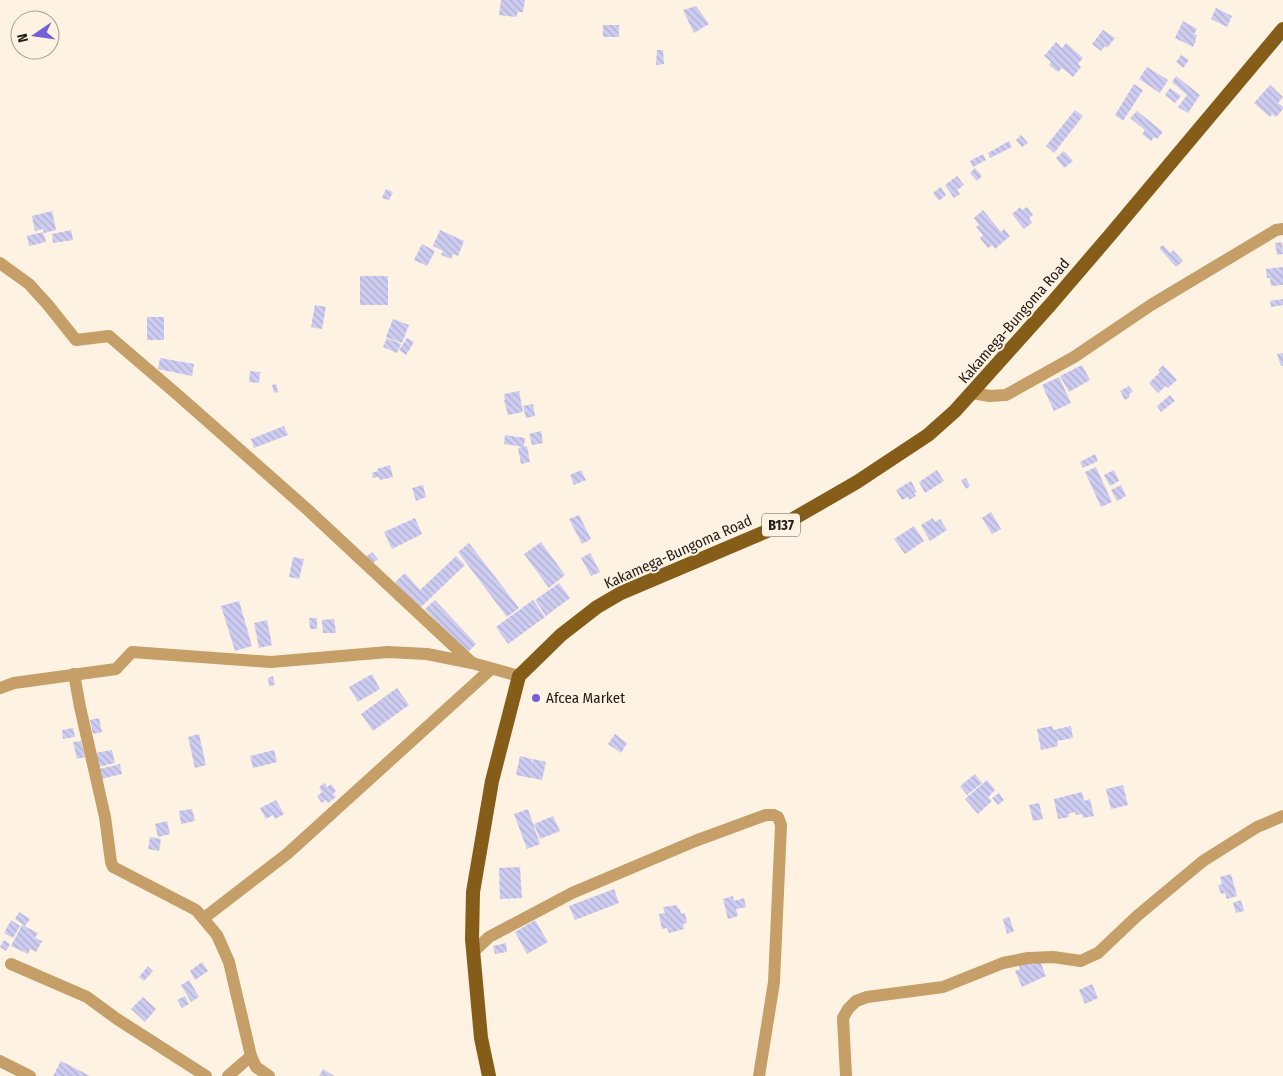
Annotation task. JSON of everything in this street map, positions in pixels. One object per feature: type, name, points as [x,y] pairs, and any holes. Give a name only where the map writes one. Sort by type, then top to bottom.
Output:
[{"type":"main road","name":"Kakamega-Bungoma Road","points":[[519,676],[561,636],[597,607],[620,593],[786,523],[857,482],[928,434],[955,411],[972,393],[1112,234],[1283,29]]},
{"type":"main road","points":[[490,1076],[481,1038],[473,952],[473,892],[492,781],[519,676]]},
{"type":"street","points":[[972,393],[990,396],[1006,395],[1074,357],[1151,305],[1276,230],[1283,229]]},
{"type":"street","points":[[0,263],[29,284],[76,340],[109,336],[308,510],[472,663]]},
{"type":"street","points":[[0,688],[14,683],[116,669],[132,652],[270,662],[388,652],[427,654],[472,663],[519,676]]},
{"type":"street","points":[[204,918],[287,854],[491,669]]},
{"type":"street","points":[[74,674],[100,790],[113,867],[196,910],[217,935],[229,962],[251,1056],[256,1067],[269,1076]]},
{"type":"street","points":[[473,952],[489,937],[580,890],[695,841],[766,815],[774,815],[778,817],[781,825],[774,982],[759,1076]]},
{"type":"street","points":[[846,1076],[843,1018],[856,1001],[868,996],[943,987],[1003,963],[1028,958],[1052,957],[1081,961],[1088,958],[1098,953],[1137,916],[1203,861],[1257,827],[1283,816]]},
{"type":"street","points":[[11,964],[87,997],[117,1019],[206,1076]]},
{"type":"street","points":[[228,1076],[251,1056]]},
{"type":"street","points":[[0,1061],[30,1076]]},
{"type":"building","points":[[501,0],[525,0],[523,12],[518,12],[516,17],[499,15]]},
{"type":"building","points":[[696,6],[709,24],[694,33],[683,10]]},
{"type":"building","points":[[1216,8],[1232,16],[1227,27],[1211,19]]},
{"type":"building","points":[[1183,21],[1197,29],[1194,34],[1197,35],[1193,47],[1175,38]]},
{"type":"building","points":[[603,25],[619,25],[619,37],[603,37]]},
{"type":"building","points":[[1103,30],[1115,38],[1107,48],[1105,46],[1101,51],[1092,44]]},
{"type":"building","points":[[1056,42],[1062,48],[1066,43],[1083,58],[1078,64],[1081,67],[1073,77],[1062,68],[1058,72],[1049,65],[1051,62],[1044,56]]},
{"type":"building","points":[[657,50],[663,50],[664,64],[656,65]]},
{"type":"building","points":[[1181,55],[1189,60],[1183,68],[1176,62]]},
{"type":"building","points":[[1147,67],[1168,80],[1160,93],[1139,79]]},
{"type":"building","points":[[1176,76],[1200,95],[1188,113],[1178,107],[1187,95],[1172,82]]},
{"type":"building","points":[[1134,84],[1143,90],[1123,121],[1115,115]]},
{"type":"building","points":[[1270,85],[1283,97],[1278,103],[1283,109],[1276,117],[1272,114],[1270,117],[1254,103]]},
{"type":"building","points":[[1170,88],[1181,96],[1175,103],[1165,95]]},
{"type":"building","points":[[1075,110],[1083,116],[1054,153],[1046,146]]},
{"type":"building","points":[[1137,111],[1163,132],[1157,139],[1154,137],[1151,141],[1142,134],[1145,130],[1130,118]]},
{"type":"building","points":[[1021,135],[1028,143],[1022,147],[1016,140]]},
{"type":"building","points":[[1009,141],[1012,147],[990,158],[988,153]]},
{"type":"building","points":[[1064,151],[1073,161],[1064,168],[1056,158]]},
{"type":"building","points":[[983,154],[986,160],[973,167],[970,161]]},
{"type":"building","points":[[975,168],[982,176],[977,181],[970,173]]},
{"type":"building","points":[[957,176],[964,185],[957,190],[960,194],[954,198],[945,185]]},
{"type":"building","points":[[941,187],[946,195],[939,201],[933,193]]},
{"type":"building","points":[[386,189],[393,192],[389,200],[382,198]]},
{"type":"building","points":[[1020,207],[1022,210],[1027,207],[1033,215],[1029,218],[1032,223],[1024,229],[1012,214]]},
{"type":"building","points":[[983,210],[1001,232],[1004,229],[1010,236],[995,249],[992,245],[988,248],[980,238],[983,235],[976,227],[979,225],[974,218]]},
{"type":"building","points":[[52,211],[56,230],[44,233],[43,229],[35,231],[32,216]]},
{"type":"building","points":[[71,230],[73,240],[53,243],[52,234]]},
{"type":"building","points":[[440,230],[464,241],[458,256],[453,254],[451,259],[441,255],[443,251],[433,246]]},
{"type":"building","points":[[43,232],[46,242],[29,246],[27,236]]},
{"type":"building","points":[[1282,242],[1283,254],[1277,255],[1275,243]]},
{"type":"building","points":[[422,244],[435,251],[427,266],[414,260]]},
{"type":"building","points":[[1163,245],[1170,253],[1173,250],[1183,261],[1176,267],[1159,248]]},
{"type":"building","points":[[1283,267],[1283,285],[1271,286],[1270,278],[1267,278],[1266,269]]},
{"type":"building","points":[[360,276],[388,276],[388,305],[360,305]]},
{"type":"building","points":[[1283,299],[1283,305],[1271,307],[1270,301]]},
{"type":"building","points":[[315,305],[326,307],[322,329],[311,327]]},
{"type":"building","points":[[147,317],[164,317],[164,340],[147,340]]},
{"type":"building","points":[[393,319],[409,325],[402,343],[386,337]]},
{"type":"building","points":[[387,338],[401,344],[397,353],[383,347]]},
{"type":"building","points":[[407,338],[414,342],[406,355],[399,350]]},
{"type":"building","points":[[1283,353],[1283,366],[1281,366],[1277,354]]},
{"type":"building","points":[[160,358],[194,364],[192,376],[158,369]]},
{"type":"building","points":[[1082,365],[1090,380],[1069,392],[1060,376]]},
{"type":"building","points":[[1163,365],[1177,380],[1168,388],[1166,386],[1158,393],[1149,383],[1160,372],[1158,370]]},
{"type":"building","points":[[250,371],[260,372],[259,383],[249,382]]},
{"type":"building","points":[[1059,377],[1071,403],[1054,411],[1042,385]]},
{"type":"building","points":[[276,384],[278,392],[274,393],[272,385]]},
{"type":"building","points":[[1129,386],[1133,392],[1125,400],[1120,391]]},
{"type":"building","points":[[519,391],[523,412],[508,415],[504,394]]},
{"type":"building","points":[[1170,395],[1175,401],[1161,412],[1157,406]]},
{"type":"building","points":[[533,404],[535,416],[526,418],[523,406]]},
{"type":"building","points":[[284,426],[288,435],[254,448],[251,439]]},
{"type":"building","points":[[541,431],[543,443],[532,445],[529,434]]},
{"type":"building","points":[[505,435],[525,438],[524,447],[504,444]]},
{"type":"building","points":[[527,446],[530,462],[521,464],[518,448]]},
{"type":"building","points":[[1095,454],[1098,461],[1083,468],[1080,462]]},
{"type":"building","points":[[390,465],[393,477],[380,480],[379,477],[373,478],[372,473],[378,471],[377,469]]},
{"type":"building","points":[[1096,467],[1112,502],[1101,507],[1085,472]]},
{"type":"building","points":[[581,470],[586,480],[574,485],[570,475]]},
{"type":"building","points":[[937,470],[944,481],[925,493],[919,482]]},
{"type":"building","points":[[1114,470],[1119,481],[1110,486],[1104,475]]},
{"type":"building","points":[[966,478],[970,486],[966,489],[961,480]]},
{"type":"building","points":[[911,481],[917,492],[914,493],[916,496],[909,500],[908,497],[902,500],[896,490]]},
{"type":"building","points":[[423,485],[426,497],[416,501],[412,488]]},
{"type":"building","points":[[1121,485],[1126,496],[1117,501],[1111,490]]},
{"type":"building","points":[[991,512],[1001,529],[992,534],[982,518]]},
{"type":"building","points":[[579,515],[591,539],[582,544],[569,519]]},
{"type":"building","points":[[415,518],[422,534],[392,549],[384,532]]},
{"type":"building","points":[[933,518],[935,522],[940,519],[947,530],[930,541],[921,525]]},
{"type":"building","points":[[914,526],[924,541],[905,554],[894,539]]},
{"type":"building","points":[[541,542],[565,575],[549,588],[524,554]]},
{"type":"building","points":[[469,543],[519,608],[507,617],[458,552]]},
{"type":"building","points":[[372,552],[378,559],[369,566],[363,559]]},
{"type":"building","points":[[590,553],[600,572],[591,576],[581,558]]},
{"type":"building","points":[[456,556],[465,565],[420,608],[395,582],[405,573],[420,590]]},
{"type":"building","points":[[293,557],[304,559],[299,579],[289,577]]},
{"type":"building","points":[[559,583],[570,598],[546,616],[535,600]]},
{"type":"building","points":[[435,600],[476,644],[466,654],[425,609]]},
{"type":"building","points":[[533,600],[545,617],[508,644],[496,627]]},
{"type":"building","points":[[239,601],[252,646],[235,651],[221,606]]},
{"type":"building","points":[[309,618],[317,618],[317,629],[310,629]]},
{"type":"building","points":[[334,619],[336,633],[323,633],[322,620]]},
{"type":"building","points":[[267,620],[272,645],[259,648],[254,623]]},
{"type":"building","points":[[372,674],[380,689],[358,702],[349,687]]},
{"type":"building","points":[[273,676],[275,685],[269,686],[268,678]]},
{"type":"building","points":[[397,688],[409,705],[373,731],[361,714]]},
{"type":"building","points":[[99,718],[102,732],[93,734],[90,720]]},
{"type":"building","points":[[1052,726],[1053,730],[1071,726],[1073,738],[1057,741],[1058,746],[1041,750],[1037,729]]},
{"type":"building","points":[[73,728],[75,737],[63,739],[62,730]]},
{"type":"building","points":[[199,734],[206,765],[195,768],[188,737]]},
{"type":"building","points":[[615,734],[627,743],[621,753],[608,744]]},
{"type":"building","points":[[81,741],[85,757],[77,759],[73,742]]},
{"type":"building","points":[[112,750],[115,763],[98,767],[95,753]]},
{"type":"building","points":[[274,750],[277,762],[253,768],[250,756]]},
{"type":"building","points":[[520,756],[532,759],[531,766],[533,759],[546,762],[542,780],[516,775]]},
{"type":"building","points":[[120,764],[122,774],[101,779],[99,769]]},
{"type":"building","points":[[975,774],[982,783],[967,795],[960,786]]},
{"type":"building","points":[[987,780],[995,790],[988,797],[992,801],[978,814],[965,799]]},
{"type":"building","points":[[325,783],[327,787],[331,784],[336,791],[333,794],[336,797],[328,803],[326,800],[322,803],[317,796],[322,792],[319,787]]},
{"type":"building","points":[[1123,785],[1128,805],[1111,809],[1106,789]]},
{"type":"building","points":[[1082,792],[1084,801],[1090,799],[1094,816],[1083,818],[1082,814],[1076,815],[1075,812],[1068,814],[1069,817],[1058,819],[1054,799]]},
{"type":"building","points":[[999,793],[1004,800],[998,805],[992,798]]},
{"type":"building","points":[[276,800],[284,814],[275,819],[273,815],[266,819],[260,808]]},
{"type":"building","points":[[1039,803],[1043,819],[1033,821],[1029,805]]},
{"type":"building","points":[[192,809],[195,821],[181,824],[179,811]]},
{"type":"building","points":[[528,809],[540,844],[527,849],[514,814]]},
{"type":"building","points":[[553,816],[560,831],[540,839],[534,824]]},
{"type":"building","points":[[167,821],[170,834],[158,837],[155,824]]},
{"type":"building","points":[[150,837],[161,839],[159,851],[148,849]]},
{"type":"building","points":[[520,867],[522,898],[500,899],[499,868]]},
{"type":"building","points":[[1231,874],[1237,896],[1227,899],[1225,893],[1221,894],[1218,885],[1222,884],[1220,877]]},
{"type":"building","points":[[614,889],[619,903],[575,920],[569,906]]},
{"type":"building","points":[[733,896],[734,901],[744,898],[746,907],[736,909],[738,916],[728,919],[723,899]]},
{"type":"building","points":[[1241,900],[1244,911],[1236,913],[1233,903]]},
{"type":"building","points":[[677,905],[681,914],[685,913],[687,923],[683,924],[684,929],[669,933],[667,928],[662,929],[659,914],[665,913],[663,907]]},
{"type":"building","points":[[19,912],[30,919],[25,926],[15,919]]},
{"type":"building","points":[[1009,917],[1014,931],[1007,934],[1003,919]]},
{"type":"building","points":[[11,920],[20,926],[13,938],[4,933]]},
{"type":"building","points":[[535,920],[548,942],[527,954],[515,932]]},
{"type":"building","points":[[22,925],[38,933],[35,938],[42,941],[36,952],[30,949],[28,954],[11,946]]},
{"type":"building","points":[[4,940],[10,944],[6,951],[0,947]]},
{"type":"building","points":[[506,943],[507,952],[495,954],[493,946]]},
{"type":"building","points":[[1030,961],[1032,965],[1040,961],[1046,976],[1022,987],[1015,971],[1020,969],[1019,966]]},
{"type":"building","points":[[202,962],[208,971],[195,980],[190,971]]},
{"type":"building","points":[[148,966],[153,971],[144,981],[139,977]]},
{"type":"building","points":[[189,980],[199,997],[191,1002],[181,985]]},
{"type":"building","points":[[1092,984],[1098,998],[1085,1004],[1079,990]]},
{"type":"building","points":[[185,996],[189,1004],[182,1008],[177,1000]]},
{"type":"building","points":[[143,997],[156,1009],[145,1022],[131,1009]]},
{"type":"building","points":[[61,1061],[90,1076],[53,1076]]},
{"type":"building","points":[[323,1069],[334,1076],[319,1076]]},
{"type":"place","name":"Afcea Market","points":[[536,698]]}]
